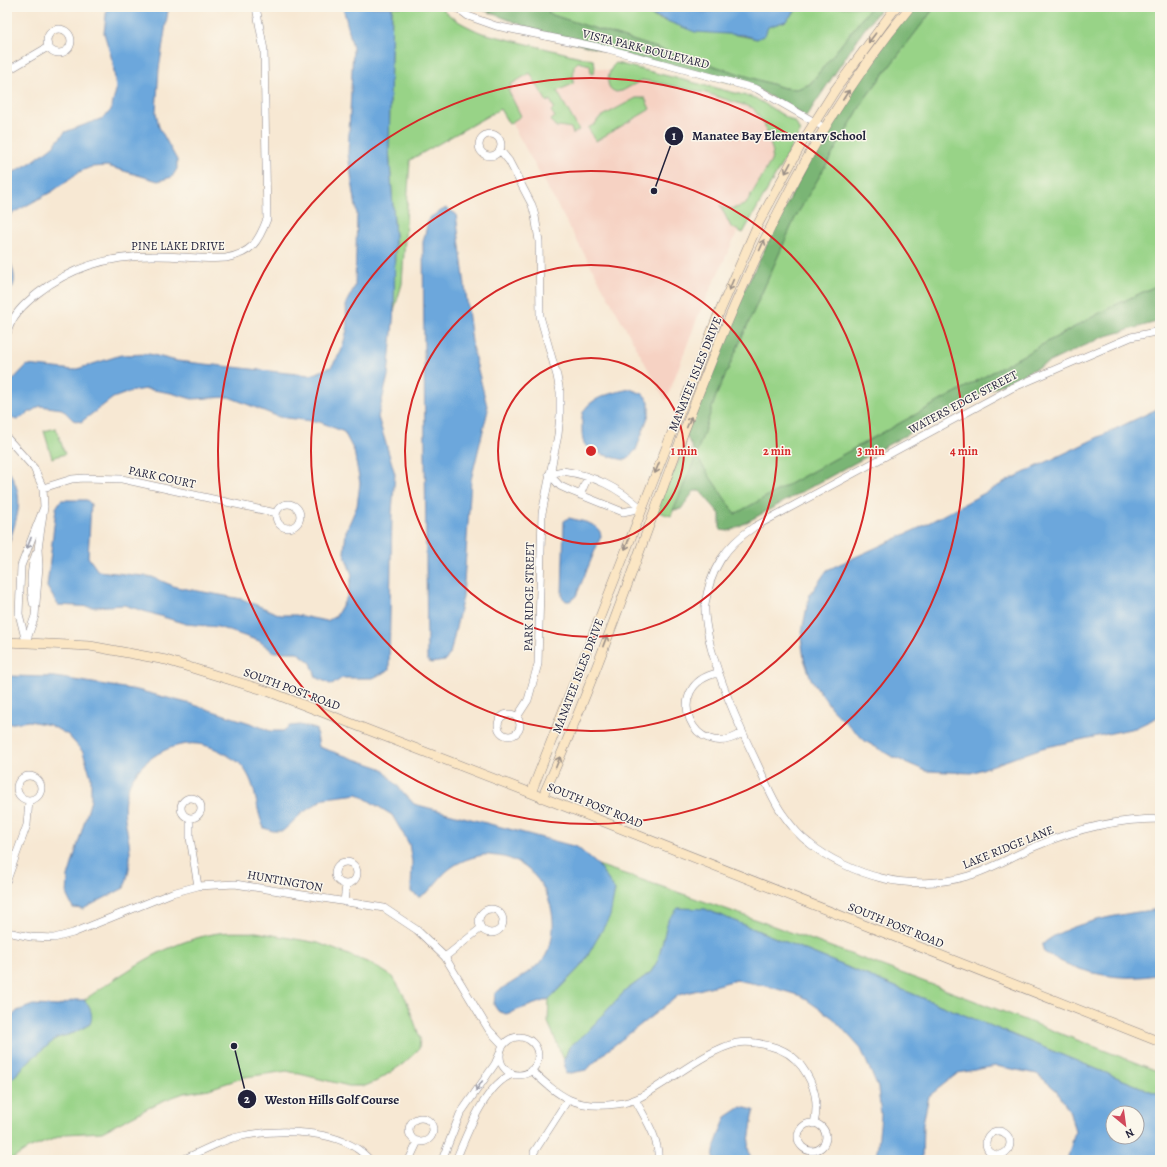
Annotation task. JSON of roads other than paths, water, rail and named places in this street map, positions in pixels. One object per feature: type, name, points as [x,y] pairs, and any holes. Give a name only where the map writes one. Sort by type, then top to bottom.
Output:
[{"type":"street","name":"PINE LAKE DRIVE","points":[[7,334],[19,310],[34,296],[59,279],[84,267],[104,260],[141,256],[226,258],[240,255],[256,242],[267,219],[264,50],[256,7]]},
{"type":"street","name":"VISTA PARK BOULEVARD","points":[[456,7],[468,16],[496,26],[608,49],[757,89],[825,128]]},
{"type":"street","name":"MANATEE ISLES DRIVE","points":[[531,793],[713,328],[757,226],[814,122],[869,42],[896,7]]},
{"type":"street","name":"MANATEE ISLES DRIVE","points":[[542,798],[591,678],[724,332],[768,232],[825,128],[878,49],[910,7]]},
{"type":"street","points":[[7,71],[48,47]]},
{"type":"street","name":"PARK RIDGE STREET","points":[[500,150],[509,161],[532,205],[537,228],[540,316],[558,376],[560,392],[558,435],[542,513],[538,664],[528,700],[517,717]]},
{"type":"street","points":[[713,328],[724,332]]},
{"type":"street","name":"WATERS EDGE STREET","points":[[725,552],[739,537],[754,527],[1012,388],[1125,339],[1141,333],[1160,331]]},
{"type":"street","points":[[7,438],[34,468],[43,488],[44,507],[38,549],[39,566],[35,616],[26,642]]},
{"type":"street","points":[[642,508],[618,489],[588,477],[563,471],[550,474],[560,486],[623,512],[642,508],[655,511]]},
{"type":"street","points":[[580,495],[588,477]]},
{"type":"street","name":"PARK COURT","points":[[43,488],[72,479],[122,479],[276,512]]},
{"type":"street","points":[[26,642],[18,614],[21,566],[44,507]]},
{"type":"street","name":"LAKE RIDGE LANE","points":[[725,552],[712,576],[705,606],[708,633],[718,673],[742,733],[782,814],[808,843],[855,869],[881,878],[909,883],[940,881],[967,876],[1038,845],[1066,835],[1101,826],[1160,819]]},
{"type":"street","name":"SOUTH POST ROAD","points":[[7,642],[90,646],[166,660],[270,692],[531,793],[1160,1042]]},
{"type":"street","points":[[718,673],[703,678],[692,690],[687,705],[689,720],[698,733],[712,740],[728,740],[742,733]]},
{"type":"street","points":[[7,880],[27,825],[29,800]]},
{"type":"street","points":[[190,818],[190,838],[198,886]]},
{"type":"street","name":"HUNTINGTON","points":[[7,932],[31,937],[54,938],[73,933],[172,893],[198,886],[235,884],[384,908],[417,930],[445,957],[489,1030],[503,1045]]},
{"type":"street","points":[[344,902],[346,885]]},
{"type":"street","points":[[445,957],[481,928]]},
{"type":"street","points":[[442,1160],[460,1114],[495,1064],[503,1045],[515,1037],[523,1037],[535,1046],[537,1058],[531,1070],[524,1074],[513,1074],[505,1077],[496,1086],[479,1109],[456,1160]]},
{"type":"street","points":[[531,1070],[567,1101],[597,1105],[636,1101],[693,1064],[714,1053],[737,1043],[755,1042],[781,1049],[798,1061],[810,1079],[816,1094],[817,1110],[814,1124]]},
{"type":"street","points":[[500,1053],[502,1065],[513,1074]]},
{"type":"street","points":[[534,1160],[534,1152],[567,1101]]},
{"type":"street","points":[[636,1101],[649,1126],[659,1152],[658,1160]]},
{"type":"street","points":[[182,1160],[232,1138],[267,1133],[298,1133],[320,1135],[338,1140],[356,1148],[370,1160]]},
{"type":"street","points":[[409,1160],[418,1141]]},
{"type":"water","points":[[107,7],[167,7],[168,11],[159,69],[156,112],[159,127],[177,160],[177,169],[172,177],[158,181],[107,166],[91,167],[79,172],[53,191],[11,214],[7,220],[7,176],[32,162],[53,146],[65,132],[103,118],[111,110],[116,90],[113,63],[104,33]]},
{"type":"water","points":[[343,7],[392,7],[389,148],[395,236],[394,311],[388,376],[378,417],[395,474],[392,512],[389,670],[373,678],[342,678],[332,685],[316,677],[311,663],[297,652],[274,652],[259,641],[218,627],[186,624],[124,605],[94,607],[58,605],[47,587],[56,508],[61,500],[87,500],[91,504],[88,557],[98,571],[152,577],[176,587],[242,599],[281,615],[296,615],[327,621],[336,616],[347,597],[352,575],[344,553],[346,531],[357,506],[360,483],[354,451],[344,432],[320,422],[279,417],[229,397],[192,399],[171,393],[147,389],[132,391],[113,398],[81,422],[73,420],[62,409],[40,406],[17,420],[7,415],[7,386],[27,365],[74,370],[121,355],[149,354],[177,361],[311,375],[331,367],[341,352],[347,330],[346,303],[355,286],[357,214],[348,154],[353,48]]},
{"type":"water","points":[[631,7],[694,7],[703,12],[745,7],[799,7],[786,21],[768,27],[765,35],[757,39],[743,35],[695,32]]},
{"type":"water","points":[[446,208],[456,214],[473,350],[488,410],[471,480],[463,597],[450,654],[445,661],[431,663],[427,660],[423,242],[429,218]]},
{"type":"water","points":[[7,251],[14,274],[14,280],[11,290],[7,294]]},
{"type":"water","points":[[630,389],[643,394],[649,401],[649,414],[636,450],[626,460],[591,449],[583,441],[582,418],[585,409],[600,398],[612,393]]},
{"type":"water","points":[[1157,409],[1160,410],[1160,716],[1135,728],[1042,748],[971,773],[926,771],[891,756],[865,741],[832,709],[811,679],[804,659],[801,637],[809,596],[827,570],[919,528],[1011,479]]},
{"type":"water","points":[[7,468],[13,479],[19,499],[16,518],[7,550]]},
{"type":"water","points":[[569,518],[593,525],[600,532],[601,536],[576,596],[570,601],[566,601],[562,597],[564,521]]},
{"type":"water","points":[[7,676],[55,677],[137,690],[191,704],[270,731],[283,731],[290,726],[300,725],[316,729],[319,747],[381,768],[414,804],[577,847],[598,865],[615,890],[610,916],[583,964],[549,999],[506,1014],[498,1011],[494,1005],[495,993],[523,976],[543,960],[551,940],[553,924],[551,908],[546,893],[538,880],[527,869],[514,860],[498,856],[477,856],[460,862],[450,868],[429,891],[419,897],[411,892],[412,862],[409,844],[392,815],[358,794],[325,798],[301,814],[283,831],[273,831],[264,828],[253,787],[246,771],[237,761],[225,754],[215,749],[198,744],[177,746],[157,754],[141,767],[134,776],[126,795],[124,811],[130,849],[130,862],[124,888],[83,909],[73,908],[67,896],[68,877],[91,800],[91,777],[83,752],[68,735],[50,725],[29,721],[7,724]]},
{"type":"water","points":[[678,908],[705,909],[1160,1095],[1160,1160],[1067,1160],[1075,1132],[1069,1110],[1056,1090],[1037,1074],[996,1066],[958,1073],[929,1096],[923,1123],[922,1160],[875,1160],[881,1115],[878,1088],[861,1049],[833,1018],[801,996],[767,986],[736,980],[679,995],[608,1050],[586,1070],[566,1074],[564,1060],[569,1047],[585,1034],[625,991],[651,972],[658,960],[668,920]]},
{"type":"water","points":[[1160,909],[1160,974],[1115,977],[1085,971],[1070,966],[1044,952],[1042,945],[1052,937],[1066,930],[1115,916]]},
{"type":"water","points":[[74,1000],[84,1000],[88,1005],[92,1017],[90,1024],[74,1033],[57,1038],[30,1060],[7,1084],[7,1022],[17,1011],[33,1005],[58,1006]]},
{"type":"water","points":[[741,1107],[754,1110],[748,1147],[751,1160],[713,1160],[715,1145],[726,1117]]},
{"type":"place","name":"Manatee Bay Elementary School","points":[[654,191]]},
{"type":"place","name":"Weston Hills Golf Course","points":[[234,1046]]}]
